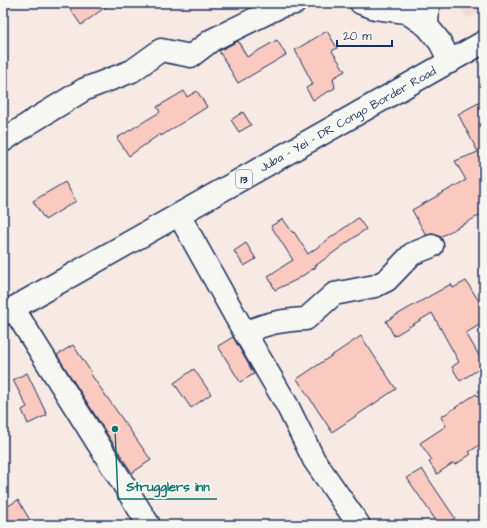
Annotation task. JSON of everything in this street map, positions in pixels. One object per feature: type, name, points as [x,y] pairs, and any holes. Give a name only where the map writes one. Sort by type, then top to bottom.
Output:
[{"type":"street","points":[[4,139],[86,89],[132,71],[161,50],[191,56],[212,40],[281,6],[295,3]]},
{"type":"street","points":[[361,3],[375,8],[406,12],[427,26],[440,42],[450,62]]},
{"type":"street","points":[[427,26],[428,3]]},
{"type":"street","name":"Juba - Yei - DR Congo Border Road","points":[[8,311],[484,42]]},
{"type":"street","points":[[180,215],[245,333],[287,405],[314,460],[359,525]]},
{"type":"street","points":[[245,333],[260,326],[286,320],[306,320],[334,294],[375,286],[387,280],[412,254],[432,246]]},
{"type":"street","points":[[8,311],[149,525]]},
{"type":"shaded area","points":[[458,3],[484,3],[484,10],[468,19]]},
{"type":"building","points":[[66,3],[111,3],[81,25]]},
{"type":"building","points":[[327,31],[337,48],[332,51],[345,71],[333,78],[335,88],[313,100],[306,88],[313,84],[295,50]]},
{"type":"building","points":[[277,40],[286,55],[238,83],[219,51],[238,41],[247,57]]},
{"type":"building","points":[[184,91],[187,97],[197,91],[207,107],[161,136],[160,134],[129,156],[117,138],[160,112],[157,107]]},
{"type":"building","points":[[484,100],[484,213],[440,237],[433,234],[426,235],[412,210],[466,180],[455,161],[478,152],[458,114]]},
{"type":"building","points":[[243,112],[251,125],[239,132],[231,120]]},
{"type":"building","points":[[65,182],[76,201],[45,220],[33,201]]},
{"type":"building","points":[[358,218],[366,229],[315,266],[316,267],[296,280],[275,290],[268,276],[293,260],[271,226],[283,219],[293,233],[294,232],[308,254]]},
{"type":"building","points":[[246,243],[256,259],[244,266],[234,251]]},
{"type":"building","points":[[466,281],[484,309],[484,322],[466,333],[484,366],[460,381],[452,367],[459,362],[432,313],[394,336],[386,321],[451,284],[453,288]]},
{"type":"building","points":[[361,336],[396,389],[332,432],[297,379]]},
{"type":"building","points":[[233,337],[254,374],[240,382],[218,346]]},
{"type":"building","points":[[73,345],[91,372],[90,373],[151,460],[132,473],[57,355]]},
{"type":"building","points":[[194,369],[211,394],[191,408],[174,383]]},
{"type":"building","points":[[27,373],[47,415],[28,424],[22,410],[27,407],[13,380]]},
{"type":"building","points":[[476,394],[484,402],[484,442],[469,452],[471,454],[455,465],[453,463],[437,474],[429,462],[432,460],[420,443],[446,426],[441,417]]},
{"type":"building","points":[[422,469],[455,518],[445,525],[439,525],[407,478]]},
{"type":"building","points":[[18,500],[33,525],[3,525],[3,509]]},
{"type":"place","name":"Strugglers inn","points":[[115,429]]}]
